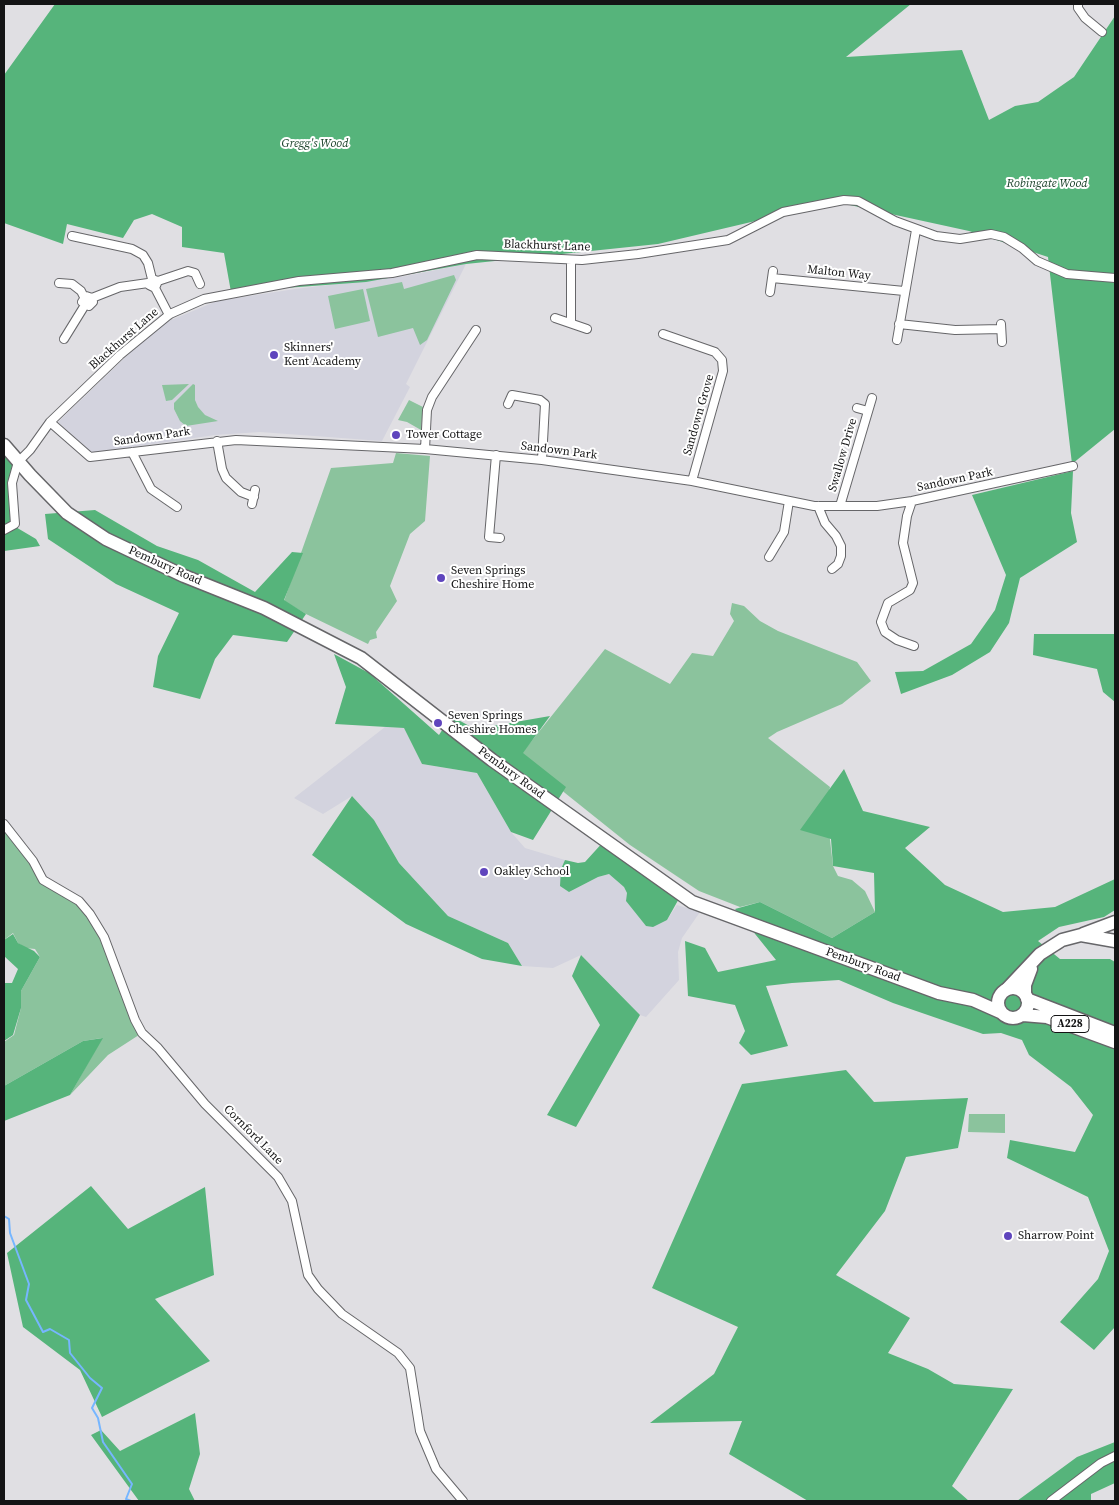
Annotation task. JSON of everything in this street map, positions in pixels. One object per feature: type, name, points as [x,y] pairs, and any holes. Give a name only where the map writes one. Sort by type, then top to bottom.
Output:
[{"type":"main road","name":"Pembury Road","points":[[4,444],[18,462],[67,513],[106,539],[184,576],[264,608],[361,658],[492,760],[692,902],[939,993],[973,1000],[1000,1012]]},
{"type":"main road","points":[[1033,962],[1024,985],[1028,1008],[1018,1018],[1008,1018],[1000,1012],[997,1004],[1003,992],[1033,962],[1055,944],[1115,922]]},
{"type":"main road","points":[[1081,935],[1115,941]]},
{"type":"main road","points":[[1003,992],[1017,988],[1026,996]]},
{"type":"main road","name":"Pembury Road","points":[[973,1000],[1003,992]]},
{"type":"main road","name":"A228","points":[[1026,996],[1115,1033]]},
{"type":"main road","name":"A228","points":[[1023,1015],[1047,1017],[1115,1042]]},
{"type":"street","points":[[1078,4],[1078,8],[1086,18],[1102,32]]},
{"type":"street","name":"Blackhurst Lane","points":[[18,462],[30,450],[50,422],[120,356],[169,315],[204,299],[299,281],[392,273],[477,255],[570,260],[638,254],[728,240],[783,212],[844,200],[858,201],[916,230],[936,236],[960,239],[991,234],[998,236],[1022,248],[1037,261],[1067,274],[1115,278]]},
{"type":"street","points":[[897,340],[916,230]]},
{"type":"street","points":[[72,236],[132,249],[143,255],[153,283],[169,315]]},
{"type":"street","points":[[570,260],[571,323]]},
{"type":"street","points":[[64,339],[87,300],[120,287],[153,283],[188,271],[194,273],[200,284]]},
{"type":"street","name":"Malton Way","points":[[770,292],[773,274],[904,291]]},
{"type":"street","points":[[59,283],[72,284],[81,291],[87,300]]},
{"type":"street","points":[[555,318],[587,329]]},
{"type":"street","points":[[899,324],[955,330],[1001,326],[1002,342]]},
{"type":"street","points":[[425,449],[427,410],[432,396],[476,330]]},
{"type":"street","name":"Sandown Grove","points":[[663,334],[715,352],[722,360],[723,371],[692,481]]},
{"type":"street","points":[[508,404],[512,395],[510,386]]},
{"type":"street","points":[[512,395],[540,400],[545,404],[542,460]]},
{"type":"street","name":"Swallow Drive","points":[[840,506],[872,398]]},
{"type":"street","name":"Swallow Drive","points":[[857,408],[868,411]]},
{"type":"street","name":"Sandown Park","points":[[50,422],[90,457],[236,440],[425,449],[542,460],[692,481],[818,506],[877,506],[912,501],[1073,466]]},
{"type":"street","points":[[217,441],[222,469],[226,478],[241,492],[254,497]]},
{"type":"street","points":[[132,452],[151,489],[177,507]]},
{"type":"street","points":[[490,537],[496,455]]},
{"type":"street","points":[[4,530],[15,524],[12,483],[18,462]]},
{"type":"street","points":[[769,557],[784,532],[788,501]]},
{"type":"street","points":[[912,501],[907,516],[903,543],[913,583],[910,590],[888,603],[881,622],[885,632],[897,640],[914,646]]},
{"type":"street","points":[[818,506],[825,522],[841,546],[841,556],[838,564],[832,569]]},
{"type":"street","points":[[480,537],[500,538]]},
{"type":"street","points":[[897,640],[901,632]]},
{"type":"street","name":"Cornford Lane","points":[[4,824],[32,861],[43,880],[79,901],[90,914],[104,937],[135,1020],[142,1033],[158,1048],[205,1104],[278,1177],[292,1202],[308,1274],[318,1289],[342,1314],[398,1353],[410,1368],[420,1431],[436,1469],[463,1501]]},
{"type":"street","points":[[1051,1501],[1101,1463],[1115,1456]]},
{"type":"shaded area","name":"Skinners' Kent Academy","points":[[466,264],[406,384],[410,387],[382,441],[260,432],[215,435],[91,453],[58,422],[159,325],[217,301],[295,289],[406,276]]},
{"type":"shaded area","name":"Oakley School","points":[[385,727],[404,728],[422,764],[477,773],[511,832],[525,848],[565,860],[561,869],[569,892],[598,877],[609,874],[624,887],[627,893],[626,901],[646,926],[667,920],[677,905],[700,912],[682,938],[678,952],[679,980],[646,1017],[640,1015],[581,955],[553,968],[522,966],[508,943],[448,916],[399,863],[374,820],[352,796],[323,814],[294,798]]},
{"type":"green space","name":"Gregg's Wood","points":[[55,4],[911,4],[846,57],[962,50],[989,120],[1015,106],[1038,102],[1074,77],[1115,16],[1115,429],[1072,464],[1048,257],[969,231],[836,202],[658,244],[466,264],[366,282],[231,292],[224,253],[182,247],[182,227],[152,214],[134,220],[123,238],[67,224],[63,244],[4,223],[4,75]]},
{"type":"green space","points":[[454,275],[456,280],[427,340],[420,345],[413,328],[378,337],[366,289],[402,282],[404,289]]},
{"type":"green space","points":[[363,289],[370,321],[335,329],[328,296]]},
{"type":"green space","points":[[189,384],[172,400],[166,401],[162,385]]},
{"type":"green space","points":[[193,384],[195,385],[195,400],[198,407],[205,415],[218,421],[186,426],[180,421],[174,409],[174,403]]},
{"type":"green space","points":[[409,400],[423,407],[421,430],[407,422],[398,420]]},
{"type":"green space","points":[[4,450],[14,459],[14,526],[36,539],[40,546],[4,551]]},
{"type":"green space","points":[[396,453],[430,456],[425,521],[410,534],[390,586],[397,601],[376,632],[377,638],[370,640],[368,644],[306,614],[284,601],[331,468],[393,463]]},
{"type":"green space","points":[[1073,471],[1071,513],[1077,542],[1020,578],[1009,623],[990,652],[952,675],[901,694],[895,672],[923,671],[971,644],[995,610],[1006,575],[972,495]]},
{"type":"green space","points":[[95,510],[157,546],[198,560],[255,592],[292,552],[303,553],[284,600],[306,614],[287,642],[233,635],[215,659],[200,699],[153,687],[158,656],[179,613],[116,584],[48,539],[45,514]]},
{"type":"green space","points":[[732,603],[744,606],[760,621],[778,631],[857,662],[871,681],[842,704],[777,732],[768,738],[830,787],[826,805],[833,866],[838,876],[852,880],[865,891],[875,912],[832,938],[760,902],[740,907],[699,891],[630,845],[565,793],[522,753],[605,649],[670,684],[692,653],[713,656],[734,621],[730,614]]},
{"type":"green space","points":[[1034,634],[1115,634],[1115,702],[1103,692],[1097,669],[1033,655]]},
{"type":"green space","points":[[334,654],[369,673],[439,735],[451,716],[475,729],[550,716],[523,753],[566,787],[533,840],[511,832],[477,773],[422,764],[404,728],[335,724],[346,687]]},
{"type":"green space","points":[[844,769],[863,811],[930,827],[905,848],[945,885],[1003,912],[1055,907],[1115,879],[1115,910],[1104,917],[1059,927],[1038,941],[1060,959],[1110,959],[1115,962],[1115,1327],[1094,1350],[1060,1322],[1098,1279],[1109,1251],[1088,1197],[1007,1158],[1010,1140],[1075,1152],[1093,1115],[1071,1087],[1029,1055],[1022,1040],[1001,1033],[983,1034],[893,1003],[839,980],[766,986],[788,1046],[751,1055],[739,1043],[745,1031],[735,1005],[688,996],[685,941],[705,948],[718,972],[776,960],[735,909],[760,902],[832,938],[875,912],[874,873],[833,866],[831,839],[800,830]]},
{"type":"green space","points":[[352,796],[374,820],[399,863],[448,916],[508,943],[522,966],[482,959],[406,924],[312,855]]},
{"type":"green space","points":[[4,826],[43,880],[90,914],[142,1033],[108,1055],[70,1095],[102,1038],[83,1041],[4,1086],[4,1042],[14,1035],[21,1008],[21,991],[40,957],[35,949],[25,948],[18,943],[13,933],[4,940]]},
{"type":"green space","points":[[605,840],[681,895],[667,920],[653,927],[646,926],[626,901],[627,893],[624,887],[609,874],[598,877],[569,892],[560,886],[561,869],[565,860],[578,863],[585,862]]},
{"type":"green space","points":[[13,934],[18,943],[34,951],[40,957],[21,991],[21,1008],[13,1035],[4,1041],[4,983],[12,983],[18,969],[4,956],[4,940]]},
{"type":"green space","points":[[581,955],[640,1015],[576,1127],[547,1115],[600,1025],[572,976]]},
{"type":"green space","points":[[103,1038],[70,1095],[4,1121],[4,1086],[83,1041]]},
{"type":"green space","points":[[846,1070],[874,1102],[968,1098],[958,1148],[906,1157],[885,1211],[836,1275],[910,1318],[888,1353],[928,1369],[954,1384],[1013,1389],[952,1486],[969,1501],[808,1501],[729,1454],[742,1421],[650,1423],[714,1374],[738,1327],[652,1288],[742,1084]]},
{"type":"green space","points":[[969,1114],[1005,1114],[1005,1133],[968,1132]]},
{"type":"green space","points":[[91,1186],[128,1229],[205,1187],[214,1275],[155,1299],[210,1361],[102,1417],[80,1370],[23,1327],[7,1253]]},
{"type":"green space","points":[[195,1413],[200,1454],[189,1489],[195,1501],[139,1501],[91,1435],[101,1430],[120,1451]]},
{"type":"green space","points":[[1115,1442],[1115,1483],[1091,1494],[1091,1501],[1017,1501],[1077,1457]]},
{"type":"waterway","points":[[4,1216],[9,1219],[10,1233],[29,1284],[26,1300],[43,1332],[50,1329],[69,1340],[70,1353],[90,1378],[102,1388],[92,1408],[98,1418],[103,1442],[132,1484],[126,1499],[131,1501]]},
{"type":"place","name":"Skinners' Kent Academy","points":[[274,355]]},
{"type":"place","name":"Tower Cottage","points":[[396,435]]},
{"type":"place","name":"Seven Springs Cheshire Home","points":[[441,578]]},
{"type":"place","name":"Seven Springs Cheshire Homes","points":[[438,723]]},
{"type":"place","name":"Oakley School","points":[[484,872]]},
{"type":"place","name":"Sharrow Point","points":[[1008,1236]]},
{"type":"park label","name":"Robingate Wood","points":[[1047,184]]}]
